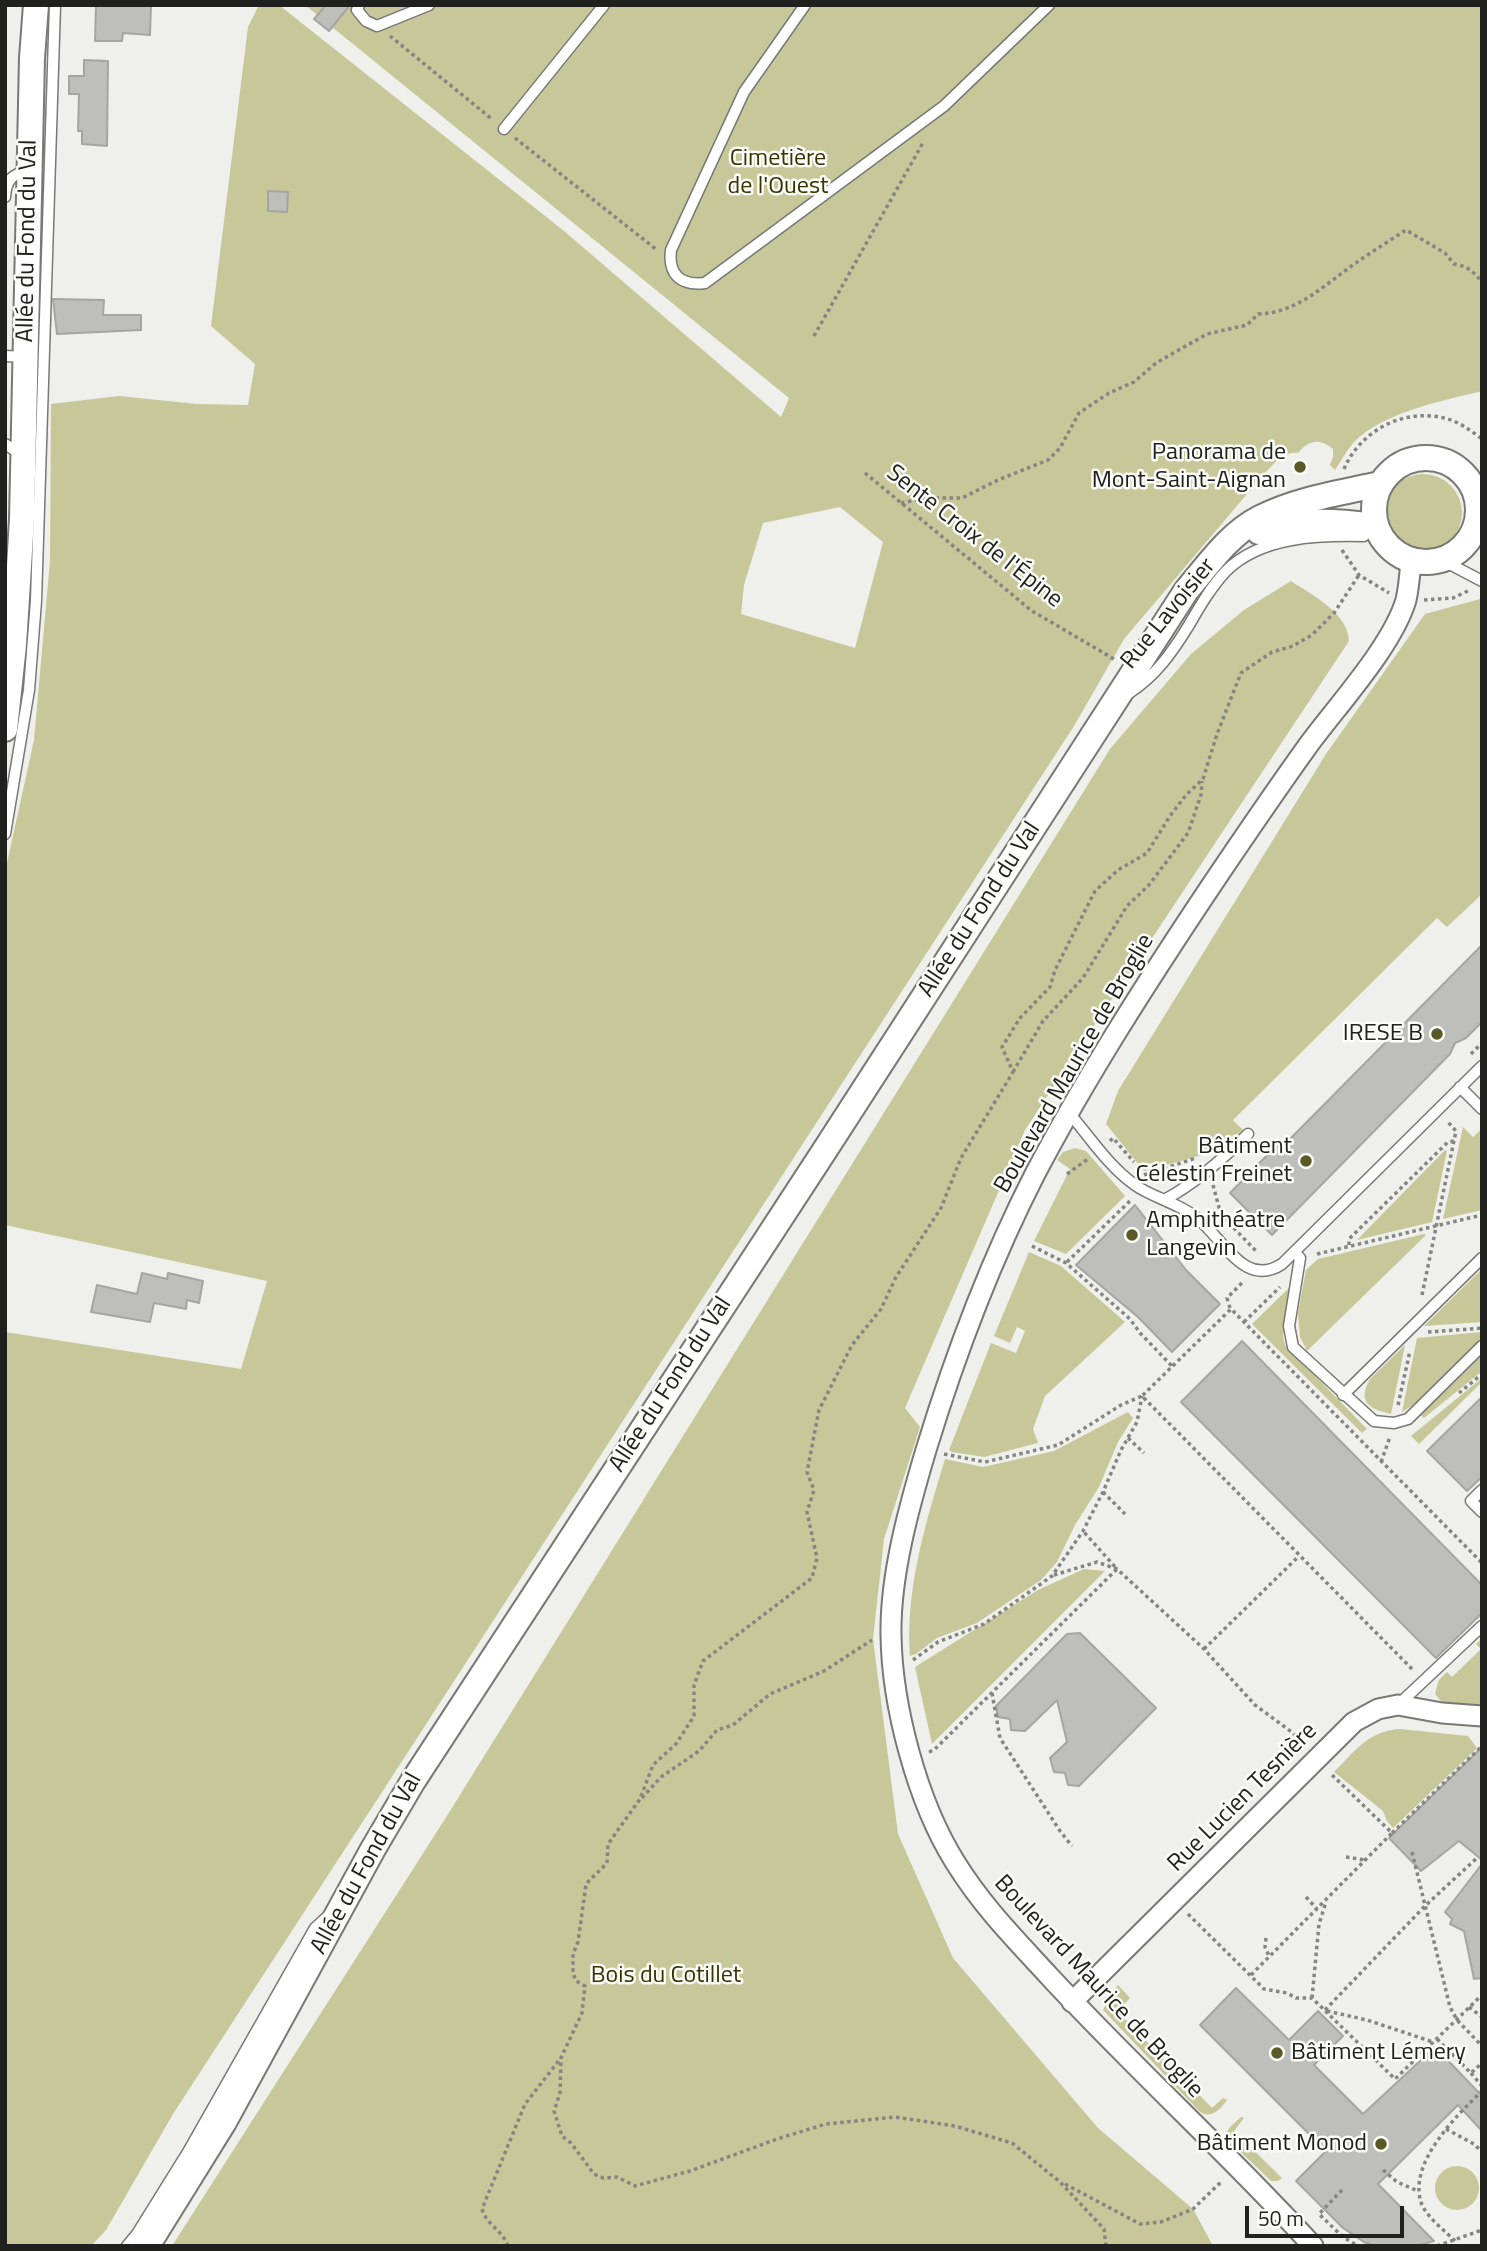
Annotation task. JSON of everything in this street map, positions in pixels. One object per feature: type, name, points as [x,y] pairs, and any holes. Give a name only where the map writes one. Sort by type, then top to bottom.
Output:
[{"type":"street","name":"Allée du Fond du Val","points":[[5,729],[15,633],[22,519],[14,450],[15,356],[29,170],[36,5]]},
{"type":"street","points":[[1437,459],[1457,468],[1478,487],[1478,534],[1442,560],[1411,560],[1395,552],[1378,531],[1374,505],[1380,484],[1387,475],[1405,462],[1437,459]]},
{"type":"street","name":"Allée du Fond du Val","points":[[147,2246],[224,2122],[413,1780],[1186,591],[1226,544],[1258,519],[1291,505],[1380,484]]},
{"type":"street","name":"Allée du Fond du Val","points":[[1226,544],[1268,529],[1300,522],[1333,520],[1378,531]]},
{"type":"street","name":"Boulevard Maurice de Broglie","points":[[1313,2246],[994,1919],[952,1858],[928,1807],[911,1758],[894,1674],[891,1637],[901,1553],[943,1394],[987,1277],[1036,1174],[1069,1113],[1212,884],[1388,637],[1406,599],[1411,560]]},
{"type":"street","name":"Rue Lucien Tesnière","points":[[1072,2001],[1354,1722],[1378,1709],[1398,1705],[1442,1713],[1482,1716]]},
{"type":"lane","points":[[5,834],[29,690],[36,601],[54,5]]},
{"type":"lane","points":[[359,5],[357,10],[366,22],[377,26],[429,5]]},
{"type":"lane","points":[[504,129],[604,5]]},
{"type":"lane","points":[[805,5],[744,92],[671,250],[670,261],[674,273],[692,284],[705,283],[944,106],[1049,5]]},
{"type":"lane","points":[[5,197],[6,184],[10,177],[29,170]]},
{"type":"lane","name":"Rue Lavoisier","points":[[1114,702],[1143,684],[1162,664],[1205,598],[1228,570],[1258,550],[1296,538],[1378,531]]},
{"type":"lane","points":[[1442,560],[1482,581]]},
{"type":"lane","points":[[1069,1113],[1124,1176],[1138,1187],[1166,1199],[1200,1220],[1241,1264],[1255,1271],[1270,1272],[1282,1264],[1460,1087],[1480,1072]]},
{"type":"lane","points":[[1460,1087],[1482,1109]]},
{"type":"lane","points":[[1166,1199],[1223,1159],[1248,1135]]},
{"type":"lane","points":[[1294,1252],[1300,1258],[1289,1326],[1293,1347],[1374,1421],[1394,1423],[1408,1419],[1482,1346]]},
{"type":"lane","points":[[1343,1395],[1482,1258]]},
{"type":"lane","points":[[1482,1490],[1471,1501],[1482,1512]]},
{"type":"lane","points":[[1398,1705],[1482,1626]]},
{"type":"lane","points":[[127,2246],[188,2152],[315,1928],[344,1903]]},
{"type":"path","points":[[377,26],[670,261]]},
{"type":"path","points":[[814,336],[944,106]]},
{"type":"path","points":[[901,503],[928,498],[962,498],[1048,460],[1060,448],[1079,413],[1109,393],[1135,382],[1156,363],[1207,334],[1247,326],[1258,314],[1271,314],[1312,297],[1346,270],[1406,230],[1445,253],[1454,264],[1464,266],[1476,275],[1482,284]]},
{"type":"path","name":"Sente Croix de l'Épine","points":[[865,473],[1032,611],[1134,670]]},
{"type":"path","points":[[640,1799],[653,1765],[676,1744],[694,1716],[694,1685],[703,1661],[812,1578],[817,1558],[807,1512],[814,1490],[807,1472],[819,1410],[852,1345],[881,1309],[896,1277],[941,1208],[961,1158],[1043,1021],[1083,978],[1127,906],[1149,885],[1188,833],[1217,734],[1241,673],[1272,652],[1293,646],[1312,635],[1334,613],[1359,575]]},
{"type":"path","points":[[1013,1072],[1002,1047],[1020,1018],[1050,987],[1055,970],[1096,891],[1118,870],[1147,853],[1170,816],[1203,779]]},
{"type":"path","points":[[1421,1299],[1456,1131],[1441,1116]]},
{"type":"path","points":[[1110,1140],[1113,1138],[1145,1174],[1199,1157],[1205,1159]]},
{"type":"path","points":[[1349,1245],[1349,1239],[1448,1142],[1454,1141]]},
{"type":"path","points":[[1067,1174],[1091,1157]]},
{"type":"path","points":[[1211,1177],[1221,1215],[1259,1255]]},
{"type":"path","points":[[1066,1263],[1133,1198]]},
{"type":"path","points":[[1308,1261],[1318,1252],[1482,1215]]},
{"type":"path","points":[[1032,1246],[1066,1263],[1130,1319],[1140,1334],[1173,1366]]},
{"type":"path","points":[[1244,1322],[1289,1278]]},
{"type":"path","points":[[1243,1282],[1227,1298],[1231,1308],[1482,1563]]},
{"type":"path","points":[[927,1448],[952,1457],[985,1462],[1058,1445],[1121,1405],[1142,1396],[1231,1308]]},
{"type":"path","points":[[1428,1332],[1482,1328]]},
{"type":"path","points":[[1396,1411],[1411,1346]]},
{"type":"path","points":[[1052,1576],[1083,1531],[1103,1492],[1137,1422],[1142,1396]]},
{"type":"path","points":[[1142,1396],[1424,1681]]},
{"type":"path","points":[[1381,1462],[1392,1433]]},
{"type":"path","points":[[1128,1438],[1144,1453]]},
{"type":"path","points":[[1103,1492],[1125,1514]]},
{"type":"path","points":[[1083,1531],[1117,1569],[1204,1649],[1255,1705],[1293,1733],[1310,1752]]},
{"type":"path","points":[[1204,1649],[1300,1556]]},
{"type":"path","points":[[894,1674],[938,1642],[984,1624],[1052,1576],[1097,1562],[1117,1569]]},
{"type":"path","points":[[911,1758],[934,1750],[1117,1569]]},
{"type":"path","points":[[508,2246],[506,2238],[484,2215],[482,2209],[524,2104],[561,2058],[582,2013],[585,1986],[576,1980],[573,1973],[573,1954],[578,1942],[586,1884],[607,1863],[608,1843],[640,1799],[661,1777],[699,1751],[717,1730],[733,1725],[770,1694],[824,1671],[873,1639],[891,1637]]},
{"type":"path","points":[[992,1693],[1000,1738],[1072,1846]]},
{"type":"path","points":[[1250,1975],[1482,1746]]},
{"type":"path","points":[[1324,1766],[1392,1833]]},
{"type":"path","points":[[1412,1853],[1450,2007],[1457,2020],[1482,2046]]},
{"type":"path","points":[[1346,1857],[1365,1860]]},
{"type":"path","points":[[1325,2010],[1425,1906],[1478,1857]]},
{"type":"path","points":[[1306,1897],[1317,1909]]},
{"type":"path","points":[[1175,1899],[1264,1989],[1287,1993],[1296,1998],[1312,1998],[1395,2079],[1482,1995]]},
{"type":"path","points":[[1312,1998],[1319,1924],[1326,1900]]},
{"type":"path","points":[[1266,1938],[1265,1947],[1269,1957]]},
{"type":"path","points":[[1469,2007],[1482,2017]]},
{"type":"path","points":[[1325,2010],[1435,2040],[1471,2073],[1482,2089],[1446,2129],[1421,2172],[1418,2191],[1423,2208],[1455,2241]]},
{"type":"path","points":[[561,2058],[559,2093],[554,2111],[562,2136],[594,2174],[603,2178],[617,2177],[635,2186],[690,2171],[826,2124],[895,2117],[955,2126],[1012,2143],[1060,2182],[1104,2229],[1106,2246]]},
{"type":"path","points":[[1471,2073],[1482,2063]]},
{"type":"path","points":[[1446,2129],[1482,2151]]},
{"type":"path","points":[[1060,2182],[1140,2224],[1161,2222],[1193,2209],[1236,2167]]},
{"type":"path","points":[[1383,2170],[1397,2182],[1418,2191]]},
{"type":"path","points":[[1342,2190],[1319,2214],[1343,2237],[1358,2246]]},
{"type":"path","points":[[1437,2246],[1482,2230]]},
{"type":"green space","name":"Cimetière de l'Ouest","points":[[259,5],[279,5],[564,231],[781,417],[789,398],[305,5],[1482,5],[1482,391],[1414,409],[1381,423],[1354,442],[1335,470],[1330,465],[1333,449],[1319,442],[1310,443],[1298,453],[1279,459],[1124,639],[1074,726],[173,2114],[106,2230],[91,2246],[5,2246],[5,1332],[241,1369],[267,1281],[5,1225],[5,872],[34,740],[50,561],[51,404],[119,396],[197,404],[248,405],[255,364],[211,326],[248,27]],"holes":[[[840,507],[883,542],[855,648],[741,614],[744,585],[763,523]]]},
{"type":"green space","points":[[1423,474],[1438,477],[1450,486],[1459,498],[1462,513],[1459,528],[1450,540],[1438,549],[1423,552],[1408,549],[1396,540],[1387,528],[1384,513],[1387,498],[1396,486],[1408,477]]},
{"type":"green space","name":"Bois du Cotillet","points":[[1291,581],[1336,613],[1347,631],[1349,641],[1025,1130],[905,1408],[920,1427],[884,1539],[873,1639],[898,1834],[953,1958],[1098,2128],[1193,2209],[1213,2246],[172,2246],[445,1819],[1110,749],[1191,654],[1244,610]]},
{"type":"green space","points":[[1480,599],[1482,894],[1447,927],[1437,918],[1233,1120],[1243,1130],[1213,1152],[1144,1171],[1106,1124],[1118,1091],[1326,754],[1425,614]]},
{"type":"green space","points":[[1463,1127],[1473,1137],[1482,1129],[1482,1210],[1443,1219]]},
{"type":"green space","points":[[1075,1148],[1086,1151],[1125,1196],[1066,1254],[1034,1241],[1070,1169],[1057,1160],[1063,1152]]},
{"type":"green space","points":[[1445,1150],[1447,1151],[1432,1222],[1357,1240]]},
{"type":"green space","points":[[1426,1235],[1307,1351],[1300,1337],[1298,1313],[1306,1270],[1318,1259]]},
{"type":"green space","points":[[1029,1252],[1061,1266],[1125,1322],[1045,1396],[1033,1429],[1038,1443],[984,1457],[952,1452],[949,1450],[991,1343],[1016,1353],[1025,1331],[1017,1327],[1010,1343],[994,1336]]},
{"type":"green space","points":[[1482,1269],[1482,1322],[1424,1326]]},
{"type":"green space","points":[[1291,1286],[1283,1336],[1285,1345],[1367,1429],[1362,1433],[1252,1324]]},
{"type":"green space","points":[[1482,1332],[1482,1338],[1413,1405],[1402,1412],[1417,1338]]},
{"type":"green space","points":[[1405,1345],[1391,1414],[1377,1410],[1365,1399],[1366,1387],[1370,1379]]},
{"type":"green space","points":[[1482,1355],[1482,1371],[1424,1418],[1421,1415]]},
{"type":"green space","points":[[1482,1378],[1482,1382],[1419,1444],[1411,1436]]},
{"type":"green space","points":[[1128,1412],[1133,1418],[1118,1442],[1099,1487],[1075,1525],[1057,1562],[1041,1580],[977,1623],[937,1638],[910,1656],[911,1606],[918,1556],[945,1459],[983,1467],[1054,1451]]},
{"type":"green space","points":[[1084,1569],[1105,1571],[932,1744],[915,1667],[1038,1590]]},
{"type":"green space","points":[[1482,1639],[1482,1706],[1455,1706],[1443,1702],[1435,1693],[1439,1680],[1447,1672],[1452,1677],[1481,1649],[1476,1644]]},
{"type":"green space","points":[[1400,1729],[1468,1736],[1477,1748],[1393,1828],[1383,1811],[1334,1772],[1371,1738]]},
{"type":"green space","points":[[1118,1985],[1130,1998],[1117,2011],[1212,2108],[1223,2098],[1227,2100],[1218,2110],[1211,2114],[1199,2111],[1103,2010]]},
{"type":"green space","points":[[1241,2117],[1244,2118],[1234,2131],[1282,2178],[1278,2181],[1271,2181],[1225,2137],[1229,2128]]},
{"type":"green space","points":[[1457,2166],[1466,2167],[1473,2172],[1478,2179],[1478,2197],[1473,2204],[1466,2209],[1457,2210],[1448,2209],[1441,2204],[1436,2197],[1435,2188],[1436,2179],[1441,2172],[1448,2167]]},
{"type":"building","points":[[96,5],[151,5],[150,35],[123,33],[122,41],[95,41]]},
{"type":"building","points":[[326,5],[350,5],[329,31],[314,19]]},
{"type":"building","points":[[84,60],[108,61],[107,146],[82,144],[82,131],[78,131],[79,94],[69,94],[69,76],[84,76]]},
{"type":"building","points":[[268,191],[288,192],[287,212],[268,211]]},
{"type":"building","points":[[53,299],[104,300],[103,315],[141,315],[141,330],[57,334]]},
{"type":"building","points":[[1482,945],[1482,1022],[1466,1038],[1455,1043],[1450,1054],[1272,1235],[1230,1193],[1280,1142],[1284,1145]]},
{"type":"building","name":"Amphithéatre Langevin","points":[[1135,1205],[1186,1270],[1220,1304],[1172,1352],[1138,1317],[1076,1265]]},
{"type":"building","points":[[142,1273],[167,1279],[168,1273],[203,1281],[199,1303],[187,1300],[186,1309],[154,1303],[150,1322],[91,1312],[97,1285],[137,1294]]},
{"type":"building","points":[[1242,1341],[1482,1585],[1482,1613],[1436,1658],[1181,1402]]},
{"type":"building","points":[[1482,1397],[1482,1477],[1467,1491],[1427,1451]]},
{"type":"building","points":[[1080,1633],[1156,1708],[1079,1786],[1068,1785],[1065,1773],[1054,1772],[1050,1758],[1067,1742],[1057,1700],[1025,1731],[1011,1730],[1010,1719],[998,1717],[996,1706],[1067,1634]]},
{"type":"building","points":[[1482,1747],[1482,1860],[1459,1841],[1421,1871],[1389,1838]]},
{"type":"building","points":[[1482,1864],[1482,1978],[1474,1979],[1464,1931],[1450,1924],[1452,1919],[1445,1912]]},
{"type":"building","points":[[1236,1988],[1289,2040],[1318,2011],[1343,2036],[1314,2065],[1363,2114],[1435,2047],[1482,2096],[1482,2131],[1458,2105],[1378,2184],[1434,2241],[1416,2246],[1375,2246],[1364,2242],[1343,2228],[1296,2181],[1326,2151],[1200,2025]]},
{"type":"place","name":"Panorama de Mont-Saint-Aignan","points":[[1300,467]]},
{"type":"place","name":"IRESE B","points":[[1437,1034]]},
{"type":"place","name":"Bâtiment Célestin Freinet","points":[[1306,1161]]},
{"type":"place","name":"Amphithéatre Langevin","points":[[1132,1235]]},
{"type":"place","name":"Bâtiment Lémery","points":[[1277,2053]]},
{"type":"place","name":"Bâtiment Monod","points":[[1381,2144]]}]
